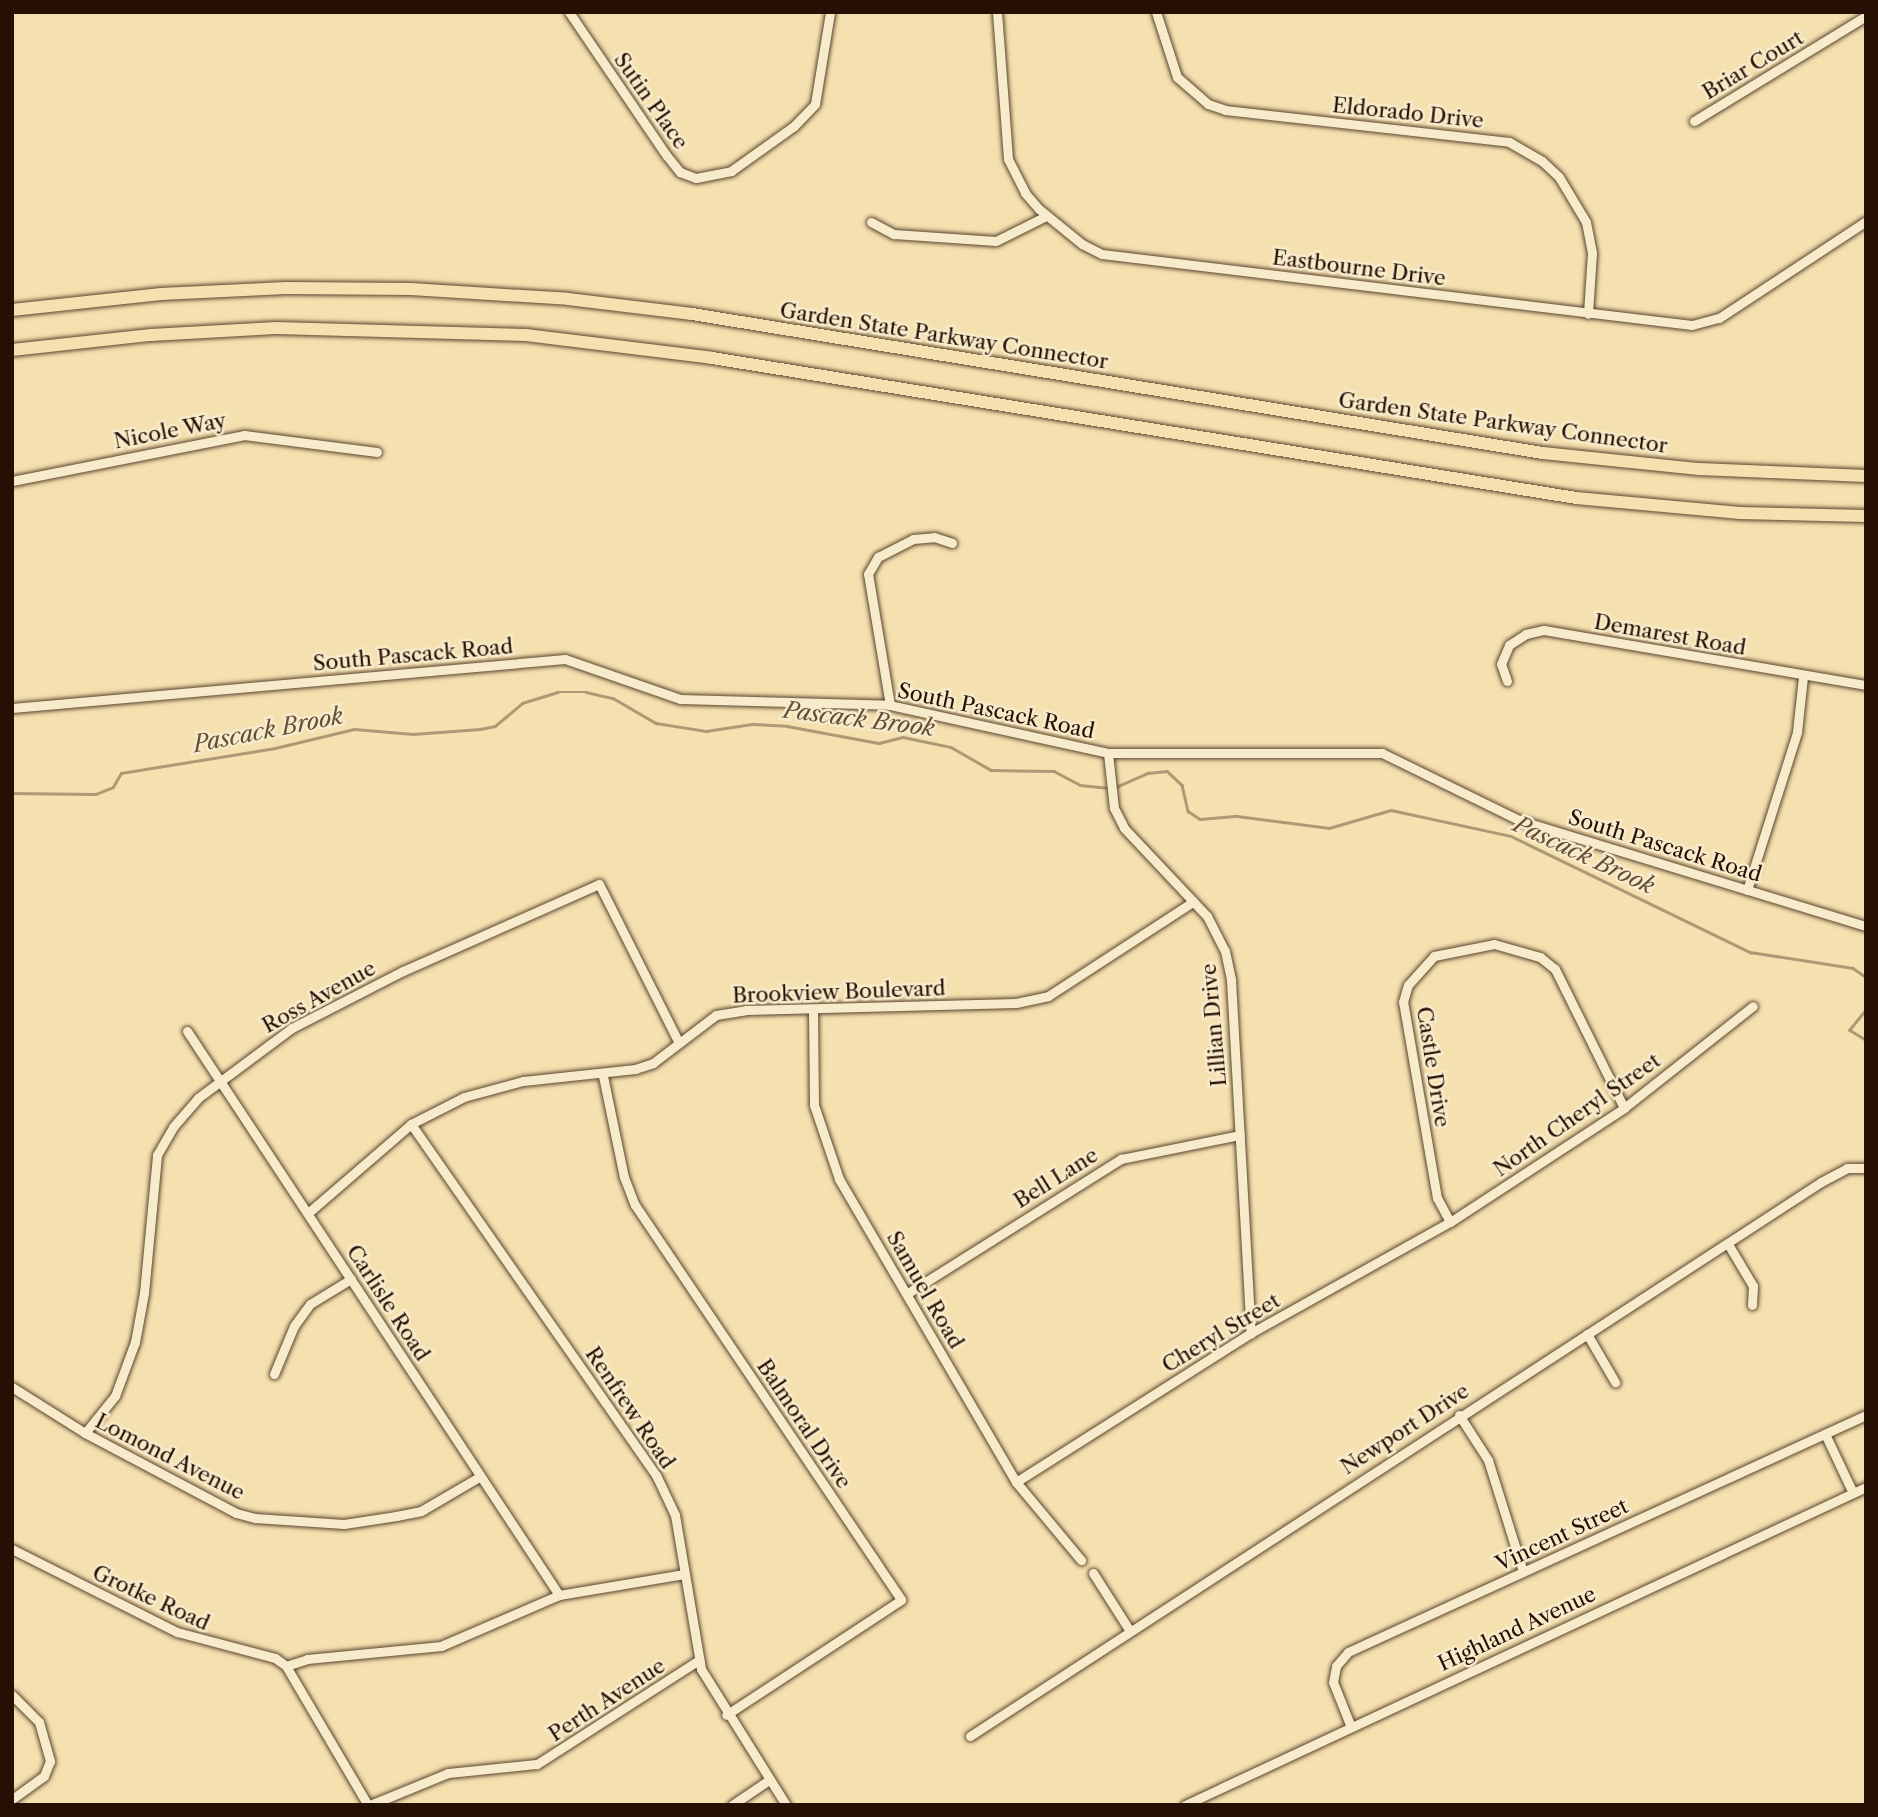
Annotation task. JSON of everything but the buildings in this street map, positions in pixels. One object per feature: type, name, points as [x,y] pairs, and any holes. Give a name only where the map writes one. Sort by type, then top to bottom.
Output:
[{"type":"highway","name":"Garden State Parkway Connector","points":[[12,310],[161,294],[276,288],[422,289],[568,299],[692,314],[1543,453],[1699,469],[1866,475]]},
{"type":"highway","points":[[12,350],[161,334],[276,328],[526,335],[712,358],[1545,493],[1702,510],[1839,516],[1866,514]]},
{"type":"street","name":"Sutin Place","points":[[572,13],[667,156],[680,172],[696,178],[731,171],[794,126],[816,104],[830,12]]},
{"type":"street","name":"Eastbourne Drive","points":[[997,12],[1008,159],[1025,193],[1046,216],[1102,254],[1588,314],[1706,323],[1866,221]]},
{"type":"street","name":"Eldorado Drive","points":[[1156,12],[1177,77],[1208,104],[1225,110],[1509,142],[1542,161],[1559,177],[1586,222],[1592,253],[1588,314]]},
{"type":"street","name":"Briar Court","points":[[1694,121],[1866,16]]},
{"type":"street","points":[[871,222],[894,234],[996,241],[1046,216]]},
{"type":"street","name":"Nicole Way","points":[[12,481],[244,435],[377,452]]},
{"type":"street","points":[[890,705],[868,574],[878,557],[913,539],[934,537],[952,543]]},
{"type":"street","name":"Demarest Road","points":[[1507,681],[1501,664],[1509,645],[1544,630],[1803,677],[1866,685]]},
{"type":"street","name":"South Pascack Road","points":[[12,708],[565,659],[680,699],[890,705],[1108,753],[1382,753],[1519,820],[1866,926]]},
{"type":"street","points":[[1747,890],[1797,732],[1803,677]]},
{"type":"street","name":"Lillian Drive","points":[[1108,753],[1112,795],[1124,828],[1207,916],[1225,951],[1231,980],[1251,1333]]},
{"type":"street","name":"Ross Avenue","points":[[85,1433],[115,1396],[135,1342],[144,1293],[157,1155],[173,1127],[220,1081],[292,1028],[334,1004],[599,884],[679,1042]]},
{"type":"street","name":"Brookview Boulevard","points":[[308,1213],[411,1124],[464,1097],[523,1081],[603,1076],[653,1063],[716,1016],[746,1010],[1016,1003],[1048,996],[1193,902]]},
{"type":"street","name":"Castle Drive","points":[[1450,1222],[1437,1198],[1403,1002],[1408,985],[1434,956],[1494,944],[1540,957],[1555,970],[1624,1108]]},
{"type":"street","name":"North Cheryl Street","points":[[1450,1222],[1624,1108],[1753,1006]]},
{"type":"street","name":"Samuel Road","points":[[813,1009],[814,1105],[824,1144],[839,1179],[1016,1482],[1081,1560]]},
{"type":"street","name":"Carlisle Road","points":[[187,1031],[559,1595]]},
{"type":"street","name":"Balmoral Drive","points":[[603,1076],[624,1177],[635,1205],[901,1600],[726,1715]]},
{"type":"street","name":"Renfrew Road","points":[[411,1124],[656,1475],[675,1515],[699,1660],[726,1715],[786,1805]]},
{"type":"street","name":"Bell Lane","points":[[908,1293],[1121,1159],[1240,1135]]},
{"type":"street","name":"Newport Drive","points":[[970,1735],[1821,1182],[1847,1168],[1866,1168]]},
{"type":"street","name":"Cheryl Street","points":[[1016,1482],[1251,1333],[1450,1222]]},
{"type":"street","points":[[1728,1244],[1753,1286],[1752,1305]]},
{"type":"street","points":[[274,1374],[294,1326],[310,1304],[351,1279]]},
{"type":"street","points":[[1587,1334],[1615,1382]]},
{"type":"street","name":"Lomond Avenue","points":[[12,1387],[85,1433],[236,1513],[287,1522],[344,1524],[421,1511],[481,1476]]},
{"type":"street","points":[[1459,1415],[1488,1460],[1523,1572]]},
{"type":"street","name":"Vincent Street","points":[[1351,1727],[1333,1682],[1336,1666],[1348,1653],[1866,1415]]},
{"type":"street","points":[[1825,1434],[1853,1493]]},
{"type":"street","name":"Highland Avenue","points":[[1185,1805],[1866,1487]]},
{"type":"street","name":"Grotke Road","points":[[12,1549],[177,1632],[275,1658],[286,1666]]},
{"type":"street","points":[[1093,1573],[1130,1631]]},
{"type":"street","points":[[369,1805],[286,1666],[307,1659],[441,1646],[559,1595],[684,1574]]},
{"type":"street","name":"Perth Avenue","points":[[369,1805],[448,1773],[537,1764],[699,1660]]},
{"type":"street","points":[[12,1695],[39,1722],[50,1761],[44,1776],[12,1799]]},
{"type":"street","points":[[732,1805],[769,1780]]},
{"type":"waterway","name":"Pascack Brook","points":[[12,793],[96,794],[113,787],[121,773],[275,748],[354,729],[413,734],[480,729],[495,726],[522,703],[557,692],[586,692],[613,698],[656,723],[706,731],[753,724],[787,726],[879,743],[903,737],[951,747],[991,770],[1054,771],[1080,785],[1109,788]]},
{"type":"waterway","name":"Pascack Brook","points":[[1116,787],[1148,773],[1167,771],[1182,785],[1188,811],[1200,819],[1237,816],[1329,828],[1391,810],[1511,836],[1750,952],[1853,968],[1866,977]]},
{"type":"waterway","name":"Pascack Brook","points":[[1866,1010],[1850,1030],[1866,1040]]}]
